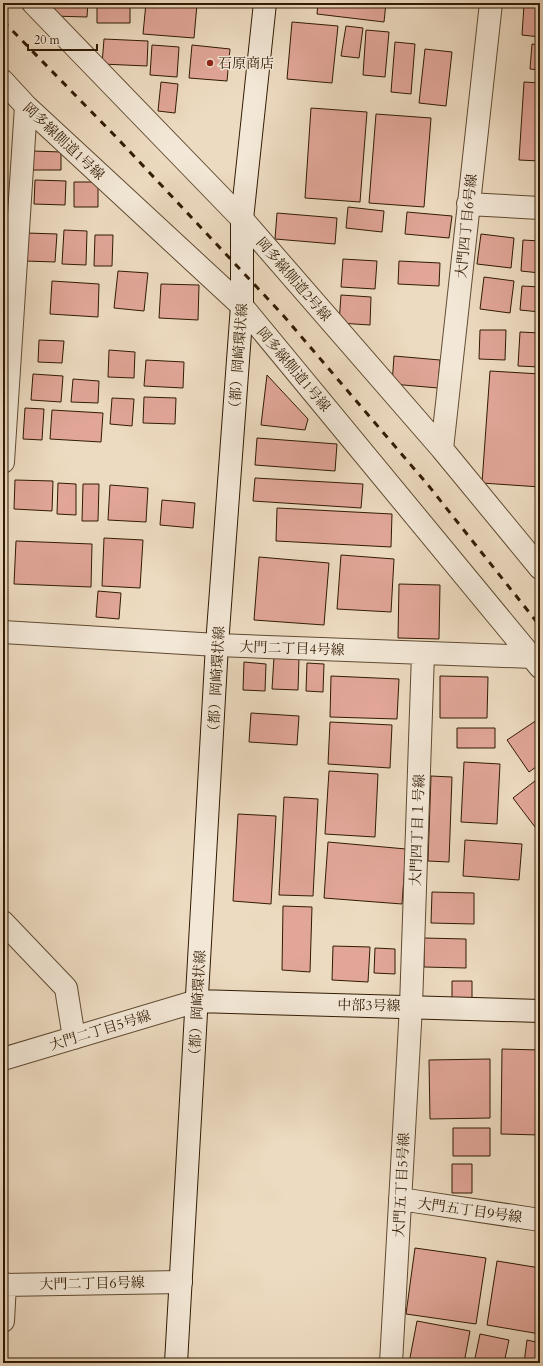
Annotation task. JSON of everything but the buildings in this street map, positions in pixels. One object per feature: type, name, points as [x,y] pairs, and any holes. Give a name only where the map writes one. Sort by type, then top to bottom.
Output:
[{"type":"street","name":"岡多線側道2号線","points":[[33,3],[242,219],[442,449],[540,568]]},
{"type":"street","name":"（都）岡崎環状線","points":[[176,1363],[218,645],[242,306],[242,219],[265,3]]},
{"type":"street","name":"大門四丁目6号線","points":[[442,449],[491,3]]},
{"type":"street","points":[[3,460],[12,93]]},
{"type":"street","name":"岡多線側道1号線","points":[[12,93],[242,306],[536,662]]},
{"type":"street","points":[[468,204],[540,208]]},
{"type":"street","name":"大門二丁目4号線","points":[[3,632],[218,645],[423,653],[536,662]]},
{"type":"street","name":"大門四丁目１号線","points":[[411,1006],[423,653]]},
{"type":"street","points":[[3,922],[66,988],[74,1038]]},
{"type":"street","name":"中部3号線","points":[[197,1001],[411,1006],[540,1011]]},
{"type":"street","name":"大門二丁目5号線","points":[[3,1058],[197,1001]]},
{"type":"street","name":"大門五丁目5号線","points":[[391,1363],[411,1006]]},
{"type":"street","name":"大門五丁目9号線","points":[[400,1199],[540,1220]]},
{"type":"street","name":"大門二丁目6号線","points":[[4,1284],[181,1282]]},
{"type":"street","points":[[3,1321],[4,1284]]},
{"type":"railway","points":[[3,21],[118,139],[282,314],[428,485],[540,626]]},
{"type":"place","name":"石原商店","points":[[210,63]]}]
